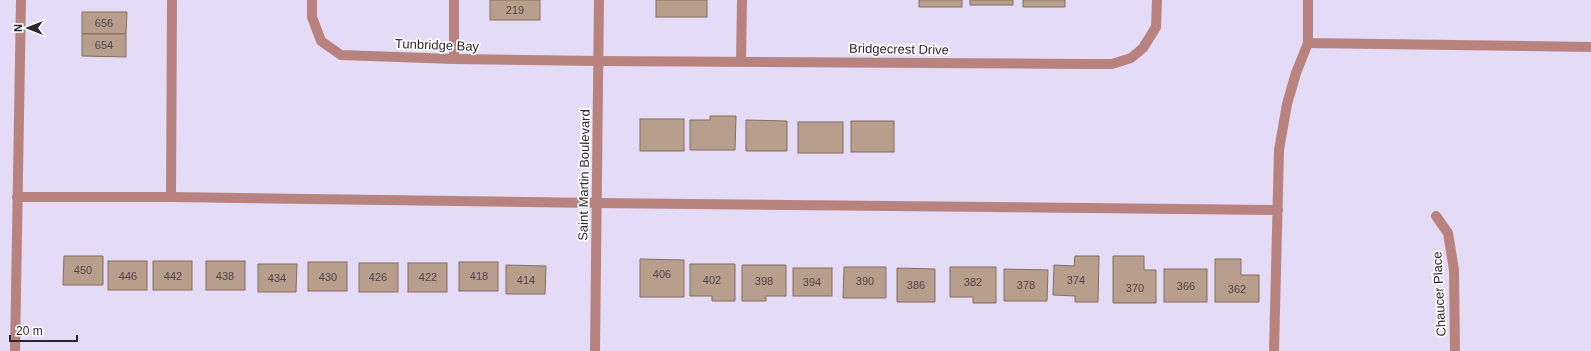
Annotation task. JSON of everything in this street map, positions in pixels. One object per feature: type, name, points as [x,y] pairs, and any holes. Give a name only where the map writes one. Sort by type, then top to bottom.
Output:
[{"type":"street","points":[[15,351],[21,0]]},
{"type":"street","points":[[171,197],[172,0]]},
{"type":"street","name":"Tunbridge Bay","points":[[312,0],[312,17],[321,41],[341,54],[454,59],[598,61]]},
{"type":"street","points":[[454,0],[454,59]]},
{"type":"street","name":"Saint Martin Boulevard","points":[[595,351],[598,203],[599,0]]},
{"type":"street","points":[[741,61],[742,0]]},
{"type":"street","name":"Bridgecrest Drive","points":[[598,61],[1112,64],[1131,58],[1143,48],[1156,27],[1157,0]]},
{"type":"street","points":[[1274,351],[1279,150],[1287,104],[1296,73],[1308,43],[1308,0]]},
{"type":"street","points":[[1308,43],[1591,47]]},
{"type":"street","points":[[17,197],[171,197],[1278,210]]},
{"type":"street","name":"Chaucer Place","points":[[1436,216],[1448,233],[1454,270],[1455,351]]},
{"type":"building","points":[[490,0],[540,0],[540,20],[490,20]]},
{"type":"building","points":[[656,0],[707,0],[707,17],[656,17]]},
{"type":"building","points":[[919,0],[962,0],[962,7],[919,7]]},
{"type":"building","points":[[970,0],[1013,0],[1013,5],[970,5]]},
{"type":"building","points":[[1023,0],[1065,0],[1065,7],[1023,7]]},
{"type":"building","points":[[82,12],[127,12],[126,34],[82,34]]},
{"type":"building","points":[[82,34],[126,34],[126,57],[82,56]]},
{"type":"building","points":[[710,116],[736,116],[735,150],[690,150],[690,120],[710,120]]},
{"type":"building","points":[[640,119],[684,119],[684,151],[640,151]]},
{"type":"building","points":[[746,120],[787,121],[787,151],[746,151]]},
{"type":"building","points":[[851,121],[894,121],[894,152],[851,152]]},
{"type":"building","points":[[798,122],[843,122],[843,153],[798,153]]},
{"type":"building","points":[[64,256],[103,256],[103,285],[63,285]]},
{"type":"building","points":[[1075,256],[1099,256],[1098,302],[1075,302],[1075,296],[1053,295],[1054,265],[1074,266]]},
{"type":"building","points":[[1113,256],[1144,256],[1144,270],[1156,270],[1156,303],[1113,303]]},
{"type":"building","points":[[640,259],[684,260],[684,297],[640,297]]},
{"type":"building","points":[[1215,259],[1241,259],[1241,275],[1259,275],[1259,302],[1215,302]]},
{"type":"building","points":[[108,261],[147,261],[147,290],[108,290]]},
{"type":"building","points":[[153,261],[192,261],[192,290],[153,290]]},
{"type":"building","points":[[206,261],[245,261],[245,290],[206,290]]},
{"type":"building","points":[[308,262],[347,262],[347,291],[308,291]]},
{"type":"building","points":[[459,262],[498,262],[498,291],[459,291]]},
{"type":"building","points":[[359,263],[398,263],[398,292],[359,292]]},
{"type":"building","points":[[408,263],[447,263],[447,292],[408,292]]},
{"type":"building","points":[[258,264],[297,264],[296,292],[258,292]]},
{"type":"building","points":[[690,264],[735,264],[735,301],[712,301],[712,296],[690,296]]},
{"type":"building","points":[[506,265],[546,266],[545,294],[506,294]]},
{"type":"building","points":[[742,265],[786,265],[786,296],[766,296],[766,301],[742,301]]},
{"type":"building","points":[[844,267],[886,267],[886,298],[843,298]]},
{"type":"building","points":[[950,267],[996,267],[996,303],[973,303],[973,297],[950,297]]},
{"type":"building","points":[[793,268],[832,268],[832,296],[793,296]]},
{"type":"building","points":[[897,268],[935,269],[935,302],[897,302]]},
{"type":"building","points":[[1004,269],[1048,270],[1047,301],[1004,301]]},
{"type":"building","points":[[1164,269],[1207,269],[1207,302],[1164,302]]}]
